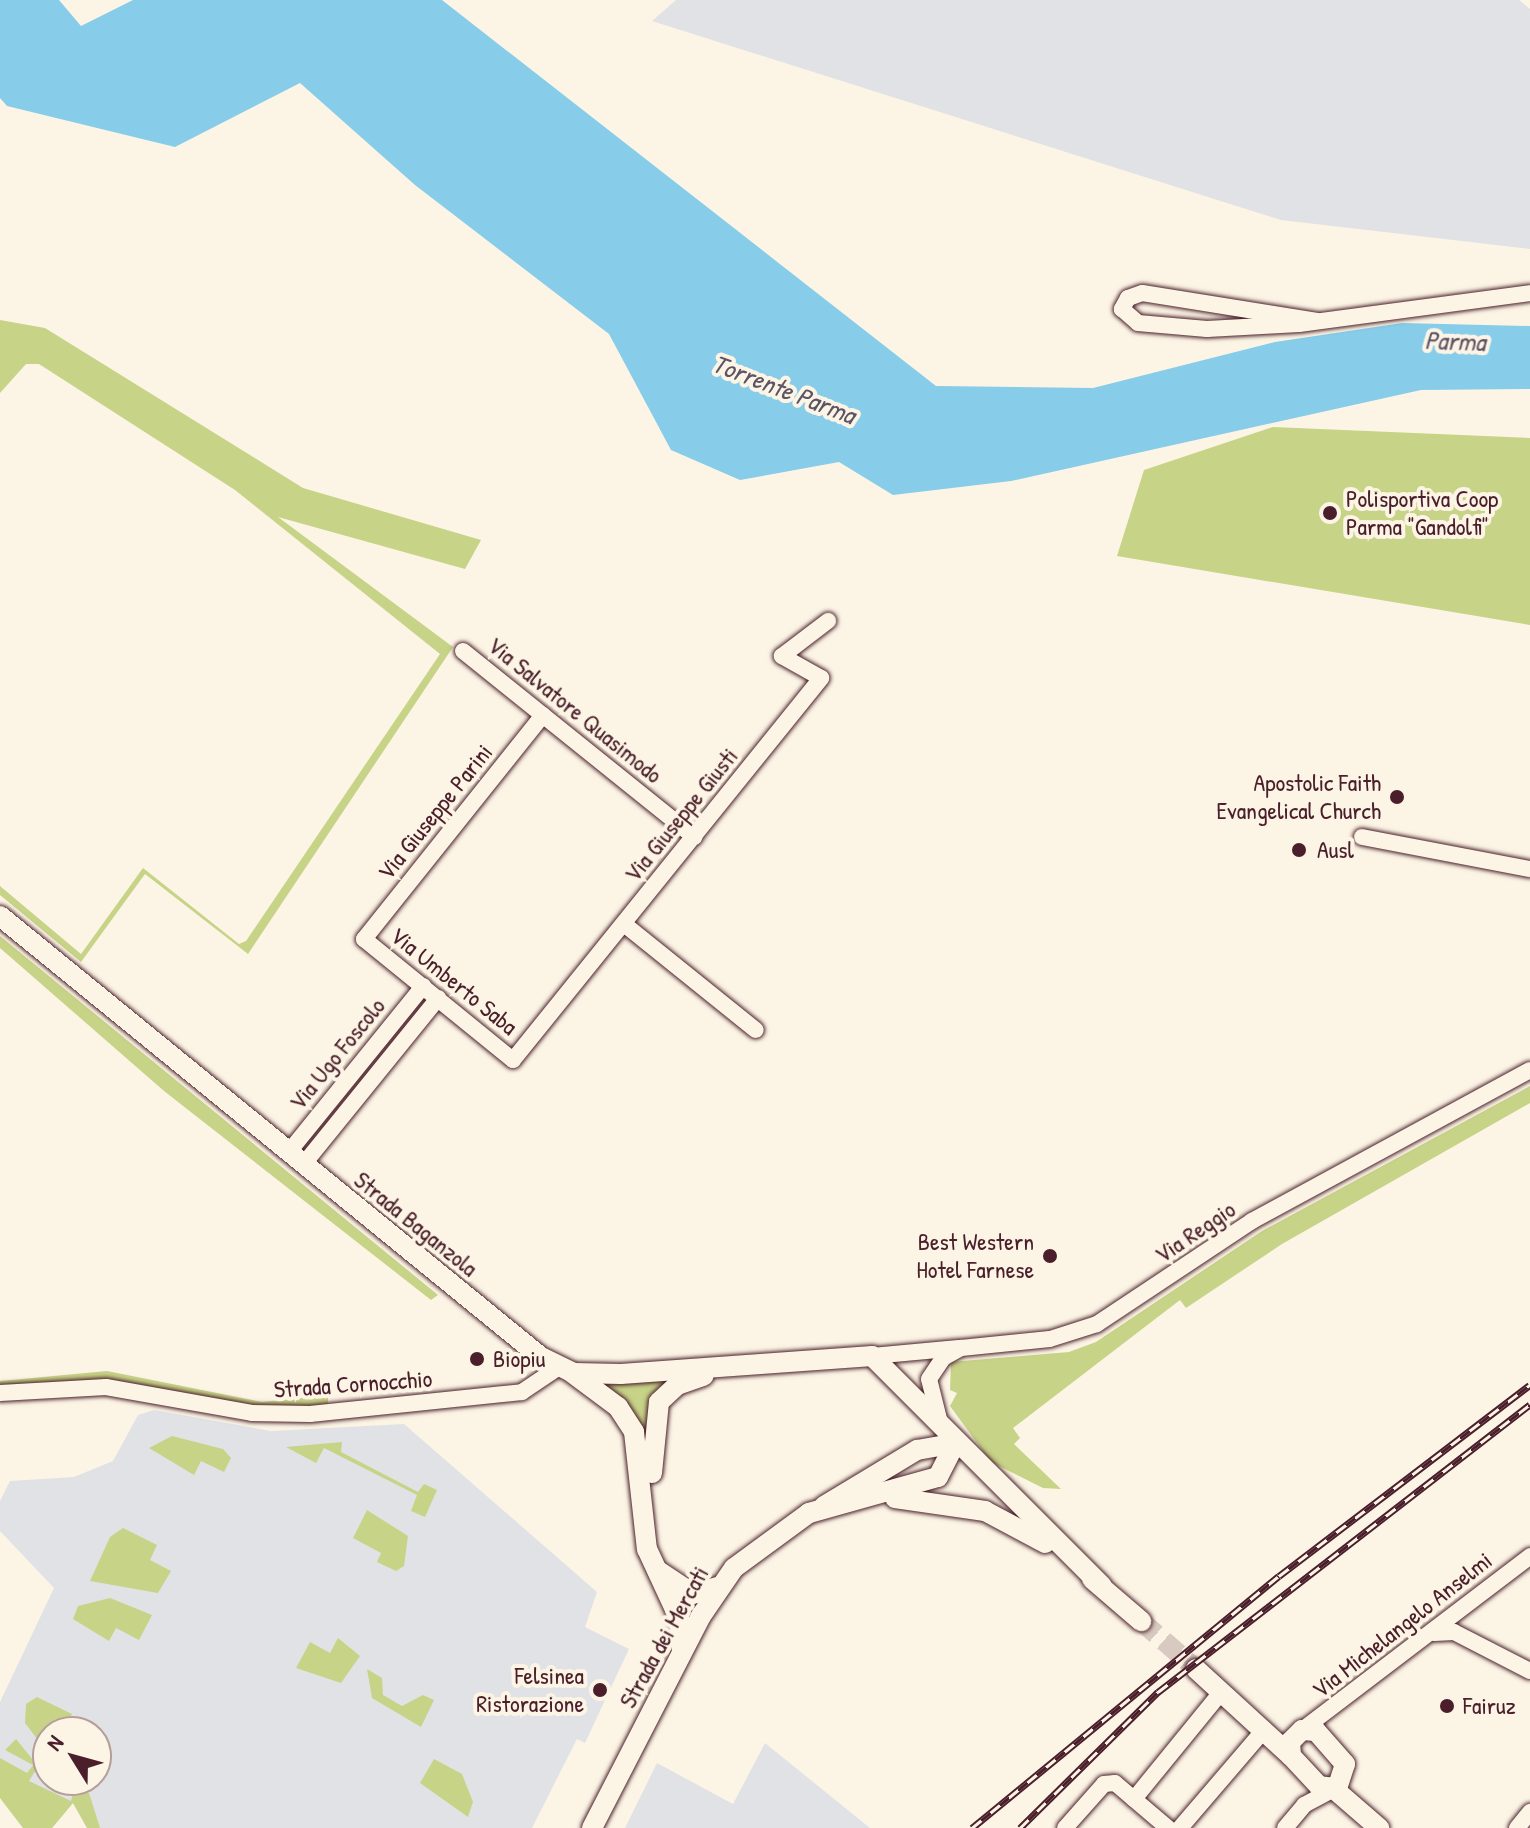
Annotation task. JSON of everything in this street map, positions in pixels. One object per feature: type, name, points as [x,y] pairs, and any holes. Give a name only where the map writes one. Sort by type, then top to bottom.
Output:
[{"type":"street","points":[[1317,321],[1142,293],[1128,298],[1122,309],[1138,323],[1198,329],[1317,321],[1530,293]]},
{"type":"street","name":"Via Giuseppe Giusti","points":[[513,1060],[821,678],[782,656],[828,621]]},
{"type":"street","name":"Via Salvatore Quasimodo","points":[[463,651],[694,837]]},
{"type":"street","name":"Via Giuseppe Parini","points":[[364,939],[543,715]]},
{"type":"street","points":[[1362,837],[1530,869]]},
{"type":"street","name":"Strada Baganzola","points":[[0,916],[295,1159],[628,1421],[642,1458],[644,1499]]},
{"type":"street","points":[[624,924],[756,1030]]},
{"type":"street","name":"Via Umberto Saba","points":[[364,939],[513,1060]]},
{"type":"street","name":"Via Ugo Foscolo","points":[[295,1159],[423,986]]},
{"type":"street","name":"Via Ugo Foscolo","points":[[295,1159],[438,998]]},
{"type":"street","name":"Via Reggio","points":[[961,1348],[1050,1339],[1097,1324],[1252,1221],[1530,1070]]},
{"type":"street","points":[[565,1369],[744,1363],[961,1348]]},
{"type":"street","points":[[948,1436],[930,1373],[961,1348]]},
{"type":"street","points":[[872,1356],[948,1436]]},
{"type":"street","points":[[679,1658],[682,1631],[654,1567],[644,1499],[664,1395],[685,1380],[744,1363]]},
{"type":"street","name":"Strada Cornocchio","points":[[0,1393],[106,1387],[252,1413],[310,1414],[516,1393],[543,1383],[565,1369]]},
{"type":"street","name":"Strada dei Mercati","points":[[822,1508],[875,1497],[938,1477],[948,1436]]},
{"type":"street","name":"Strada dei Mercati","points":[[592,1828],[720,1585],[766,1539],[910,1453],[948,1436]]},
{"type":"street","name":"Strada dei Mercati","points":[[948,1436],[1141,1621]]},
{"type":"street","name":"Strada dei Mercati","points":[[875,1497],[992,1513],[1035,1535],[1102,1586]]},
{"type":"street","name":"Via Michelangelo Anselmi","points":[[1302,1730],[1530,1556]]},
{"type":"street","points":[[654,1567],[693,1594],[720,1585]]},
{"type":"street","points":[[1459,1613],[1452,1626],[1459,1634],[1530,1671]]},
{"type":"street","points":[[1428,1636],[1459,1634]]},
{"type":"street","points":[[1196,1669],[1265,1729],[1311,1775],[1334,1789],[1379,1828]]},
{"type":"street","points":[[1134,1799],[1222,1691]]},
{"type":"street","name":"Via Michelangelo Anselmi","points":[[1324,1742],[1329,1724],[1346,1715]]},
{"type":"street","points":[[1265,1729],[1302,1730],[1324,1742],[1347,1770],[1334,1789],[1302,1808],[1285,1828]]},
{"type":"street","points":[[1180,1828],[1265,1729]]},
{"type":"street","points":[[1291,1756],[1290,1742],[1302,1730]]},
{"type":"street","points":[[1302,1808],[1311,1775]]},
{"type":"street","points":[[1065,1828],[1104,1784],[1134,1799],[1168,1828]]},
{"type":"street","points":[[1517,1828],[1530,1812]]},
{"type":"shaded area","points":[[676,0],[1519,0],[1530,9],[1530,249],[1281,220],[652,21]]},
{"type":"shaded area","points":[[154,1410],[271,1431],[404,1424],[597,1592],[585,1627],[629,1649],[585,1743],[577,1739],[532,1828],[87,1828],[73,1803],[52,1828],[23,1828],[0,1798],[0,1702],[54,1588],[0,1531],[0,1501],[10,1481],[74,1477],[113,1461],[138,1415]]},
{"type":"shaded area","points":[[765,1743],[870,1828],[625,1828],[657,1763],[733,1804]]},
{"type":"green space","points":[[0,320],[45,328],[303,488],[481,540],[465,569],[278,517],[453,647],[248,954],[145,874],[81,962],[0,895],[0,886],[81,954],[143,868],[239,944],[246,941],[440,654],[235,490],[39,364],[26,364],[0,393]]},
{"type":"green space","name":"Polisportiva Coop Parma \"Gandolfi\"","points":[[1273,427],[1530,438],[1530,625],[1117,556],[1144,470]]},
{"type":"green space","points":[[0,936],[438,1295],[431,1300],[164,1091],[0,948]]},
{"type":"green space","points":[[1530,1086],[1530,1103],[1282,1244],[1186,1308],[1180,1300],[1013,1428],[1020,1438],[1014,1444],[1061,1489],[1043,1488],[991,1462],[950,1406],[957,1393],[950,1390],[951,1362],[1069,1352],[1096,1342],[1262,1231]]},
{"type":"green space","points":[[107,1371],[262,1402],[328,1395],[328,1408],[280,1410],[144,1386],[0,1387],[0,1381]]},
{"type":"green space","points":[[675,1378],[648,1445],[595,1380]]},
{"type":"green space","points":[[172,1436],[223,1449],[231,1458],[224,1472],[201,1461],[194,1475],[149,1448]]},
{"type":"green space","points":[[342,1442],[341,1452],[418,1492],[424,1484],[437,1490],[425,1517],[411,1511],[417,1495],[324,1448],[316,1463],[286,1447]]},
{"type":"green space","points":[[367,1510],[408,1536],[404,1566],[396,1571],[377,1562],[381,1553],[353,1538]]},
{"type":"green space","points":[[123,1528],[157,1545],[150,1560],[171,1571],[158,1593],[90,1581],[110,1537]]},
{"type":"green space","points":[[110,1598],[152,1615],[139,1640],[116,1628],[109,1641],[73,1619],[78,1606]]},
{"type":"green space","points":[[338,1638],[360,1656],[341,1683],[296,1668],[310,1642],[330,1653]]},
{"type":"green space","points":[[367,1669],[382,1678],[383,1695],[402,1706],[423,1695],[434,1700],[421,1727],[372,1698]]},
{"type":"green space","points":[[37,1697],[72,1714],[32,1716],[32,1732],[25,1723],[26,1704]]},
{"type":"green space","points":[[16,1739],[32,1759],[32,1764],[5,1750]]},
{"type":"green space","points":[[0,1758],[27,1773],[32,1766],[29,1781],[32,1782],[32,1796],[60,1796],[71,1801],[72,1796],[90,1796],[100,1828],[87,1828],[73,1803],[52,1828],[23,1828],[0,1798]]},
{"type":"green space","points":[[434,1759],[462,1774],[473,1802],[468,1817],[420,1783]]},
{"type":"water","points":[[0,0],[59,0],[81,26],[133,0],[442,0],[936,386],[1093,388],[1275,342],[1402,323],[1530,326],[1530,389],[1421,390],[1011,481],[893,495],[839,462],[740,480],[671,450],[609,334],[415,185],[300,83],[175,147],[7,106],[0,98]]},
{"type":"tunnel","points":[[1141,1621],[1196,1669]]},
{"type":"railway","points":[[972,1828],[1279,1576],[1530,1385]]},
{"type":"railway","points":[[1020,1828],[1158,1692],[1530,1404]]},
{"type":"place","name":"Polisportiva Coop Parma \"Gandolfi\"","points":[[1330,513]]},
{"type":"place","name":"Apostolic Faith Evangelical Church","points":[[1397,797]]},
{"type":"place","name":"Ausl","points":[[1299,850]]},
{"type":"place","name":"Best Western Hotel Farnese","points":[[1050,1256]]},
{"type":"place","name":"Biopiu","points":[[477,1359]]},
{"type":"place","name":"Felsinea Ristorazione","points":[[600,1690]]},
{"type":"place","name":"Fairuz","points":[[1447,1706]]},
{"type":"water label","name":"Parma","points":[[1455,341]]},
{"type":"water label","name":"Torrente Parma","points":[[784,389]]}]
